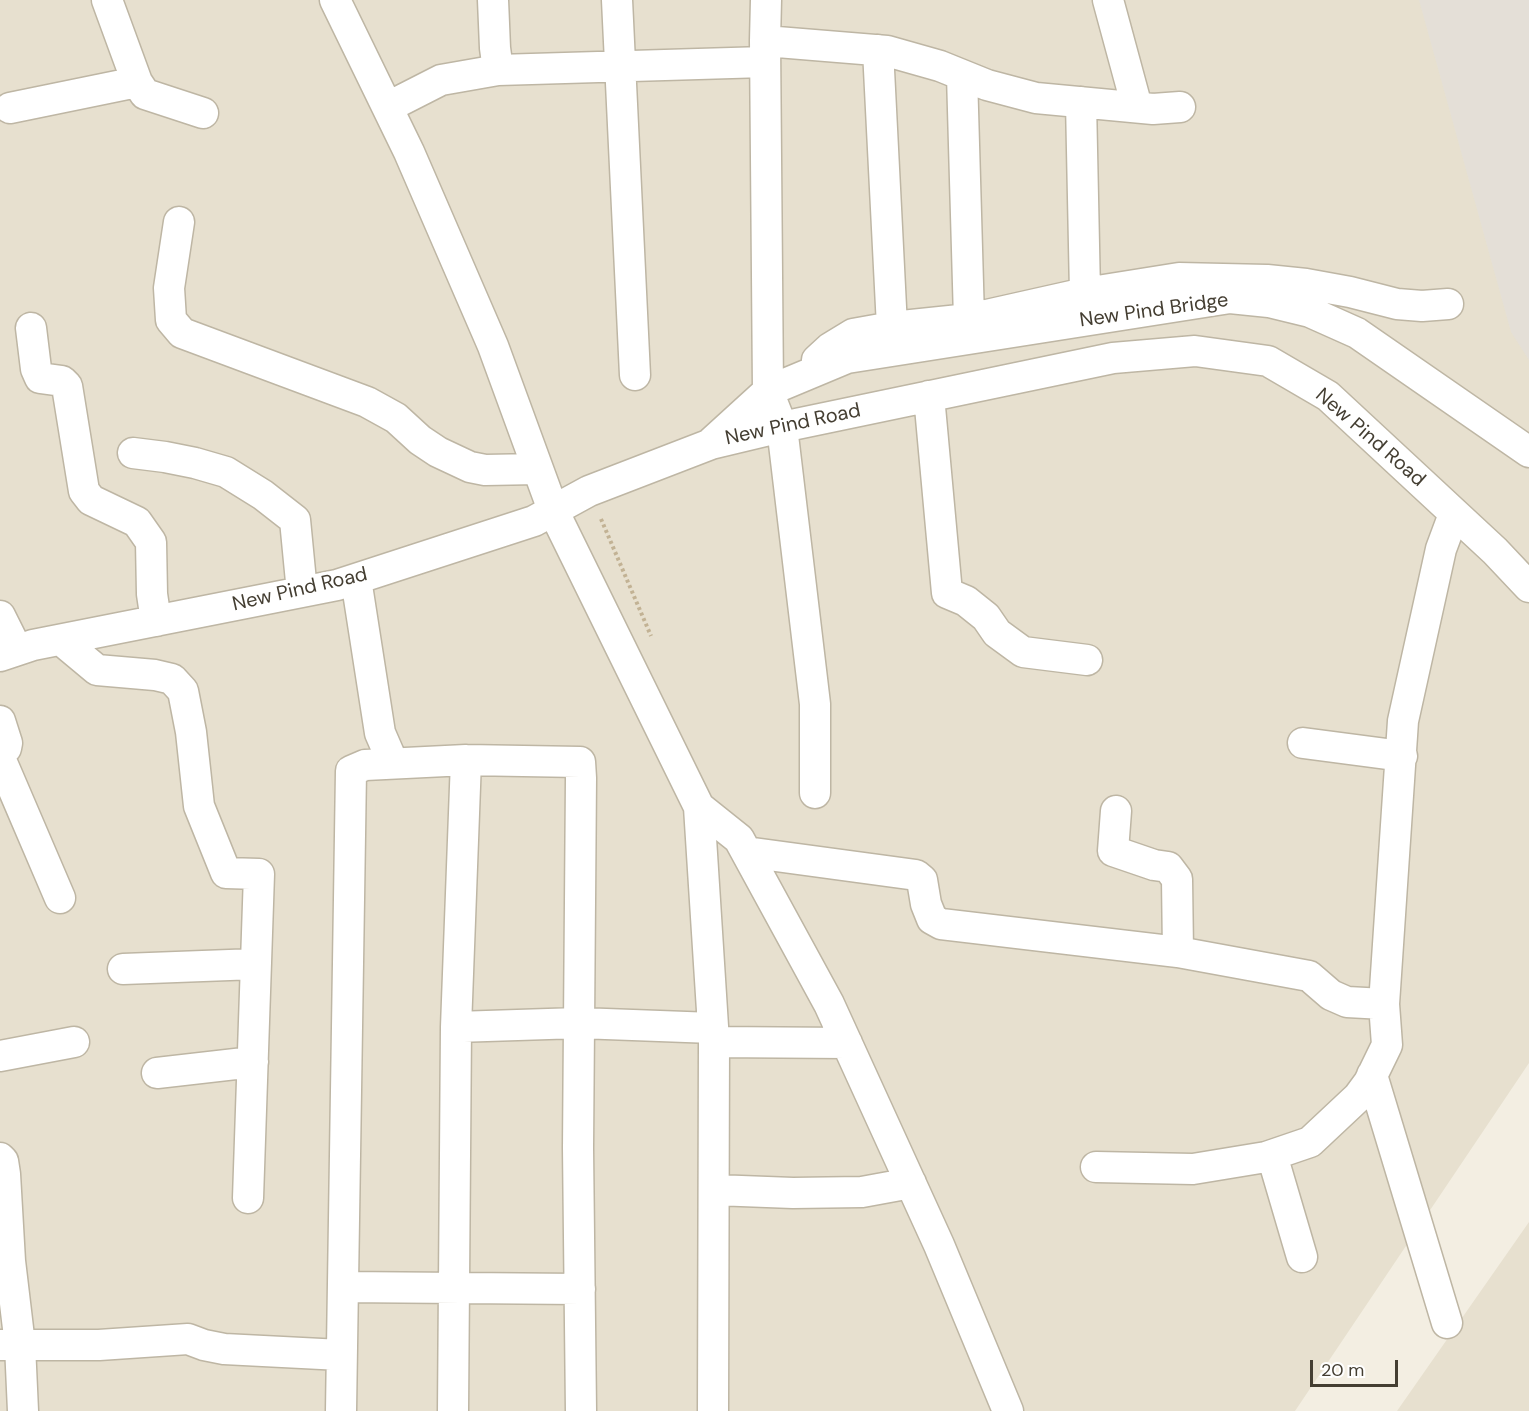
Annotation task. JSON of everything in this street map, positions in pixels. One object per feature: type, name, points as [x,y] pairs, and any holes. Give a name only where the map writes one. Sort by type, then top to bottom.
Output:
[{"type":"street","points":[[107,0],[137,82],[145,94],[203,113]]},
{"type":"street","points":[[335,0],[410,152],[493,346],[553,510],[699,807],[714,1035],[713,1411]]},
{"type":"street","points":[[493,0],[498,70]]},
{"type":"street","points":[[617,0],[635,375]]},
{"type":"street","points":[[766,0],[765,51],[782,385],[782,427],[814,704],[815,794]]},
{"type":"street","points":[[1108,0],[1137,107]]},
{"type":"street","points":[[388,107],[441,80],[498,70],[620,68],[765,51],[878,50],[940,66],[987,85],[1036,98],[1153,109],[1180,107]]},
{"type":"street","points":[[878,50],[892,327]]},
{"type":"street","points":[[962,75],[969,319]]},
{"type":"street","points":[[10,108],[137,82]]},
{"type":"street","points":[[1081,102],[1085,293]]},
{"type":"street","points":[[179,222],[169,288],[171,320],[182,333],[367,402],[396,418],[420,440],[438,452],[470,467],[485,470],[538,469]]},
{"type":"street","points":[[711,444],[782,385],[830,348],[853,334],[892,327],[969,319],[1085,293],[1179,278],[1267,280],[1350,292],[1397,304],[1422,306],[1448,304]]},
{"type":"street","name":"New Pind Bridge","points":[[782,385],[848,358],[1230,298],[1269,302],[1310,312],[1357,333],[1529,452]]},
{"type":"street","points":[[31,328],[36,369],[40,378],[62,381],[67,386],[84,491],[91,500],[137,522],[151,542],[152,594],[156,621]]},
{"type":"street","name":"New Pind Road","points":[[8,653],[33,645],[338,585],[534,521],[589,491],[711,444],[1113,358],[1195,351],[1268,361],[1328,396],[1495,551],[1529,586]]},
{"type":"street","points":[[929,396],[947,593],[966,601],[986,617],[997,633],[1023,652],[1087,660]]},
{"type":"street","points":[[133,453],[195,463],[226,472],[295,520],[302,592]]},
{"type":"street","points":[[1096,1167],[1193,1169],[1272,1155],[1310,1142],[1358,1097],[1372,1075],[1387,1045],[1384,1004],[1403,721],[1441,549],[1455,514]]},
{"type":"street","points":[[356,579],[380,733],[393,764]]},
{"type":"street","points":[[0,616],[8,653]]},
{"type":"street","points":[[61,640],[97,670],[155,675],[172,679],[183,691],[191,732],[200,806],[226,873],[259,874],[248,1198]]},
{"type":"street","points":[[0,722],[7,743],[0,757],[60,898]]},
{"type":"street","points":[[1303,743],[1402,756]]},
{"type":"street","points":[[453,1411],[456,1027],[466,760]]},
{"type":"street","points":[[340,1411],[351,771],[366,765],[466,760],[580,762],[578,1148],[581,1411]]},
{"type":"street","points":[[699,807],[739,838],[829,1005],[939,1245],[1008,1411]]},
{"type":"street","points":[[1116,811],[1113,851],[1154,865],[1168,867],[1177,879],[1178,952]]},
{"type":"street","points":[[746,852],[916,874],[922,880],[926,904],[932,919],[941,924],[1178,952],[1309,976],[1331,995],[1347,1002],[1384,1004]]},
{"type":"street","points":[[123,969],[256,964]]},
{"type":"street","points":[[456,1027],[579,1023],[714,1035],[847,1043]]},
{"type":"street","points":[[0,1056],[74,1042]]},
{"type":"street","points":[[157,1073],[253,1062]]},
{"type":"street","points":[[1372,1075],[1448,1323]]},
{"type":"street","points":[[1272,1155],[1302,1257]]},
{"type":"street","points":[[0,1158],[3,1161],[5,1174],[10,1261],[10,1345],[23,1411]]},
{"type":"street","points":[[715,1190],[793,1193],[862,1192],[910,1183]]},
{"type":"street","points":[[343,1287],[580,1289]]},
{"type":"street","points":[[10,1345],[99,1345],[188,1339],[224,1349],[341,1355]]},
{"type":"shaded area","points":[[0,0],[1529,0],[1529,1063],[1295,1411],[0,1411]]},
{"type":"shaded area","points":[[1419,0],[1529,0],[1529,360],[1511,332]]},
{"type":"shaded area","points":[[1529,1222],[1529,1411],[1397,1411]]}]
